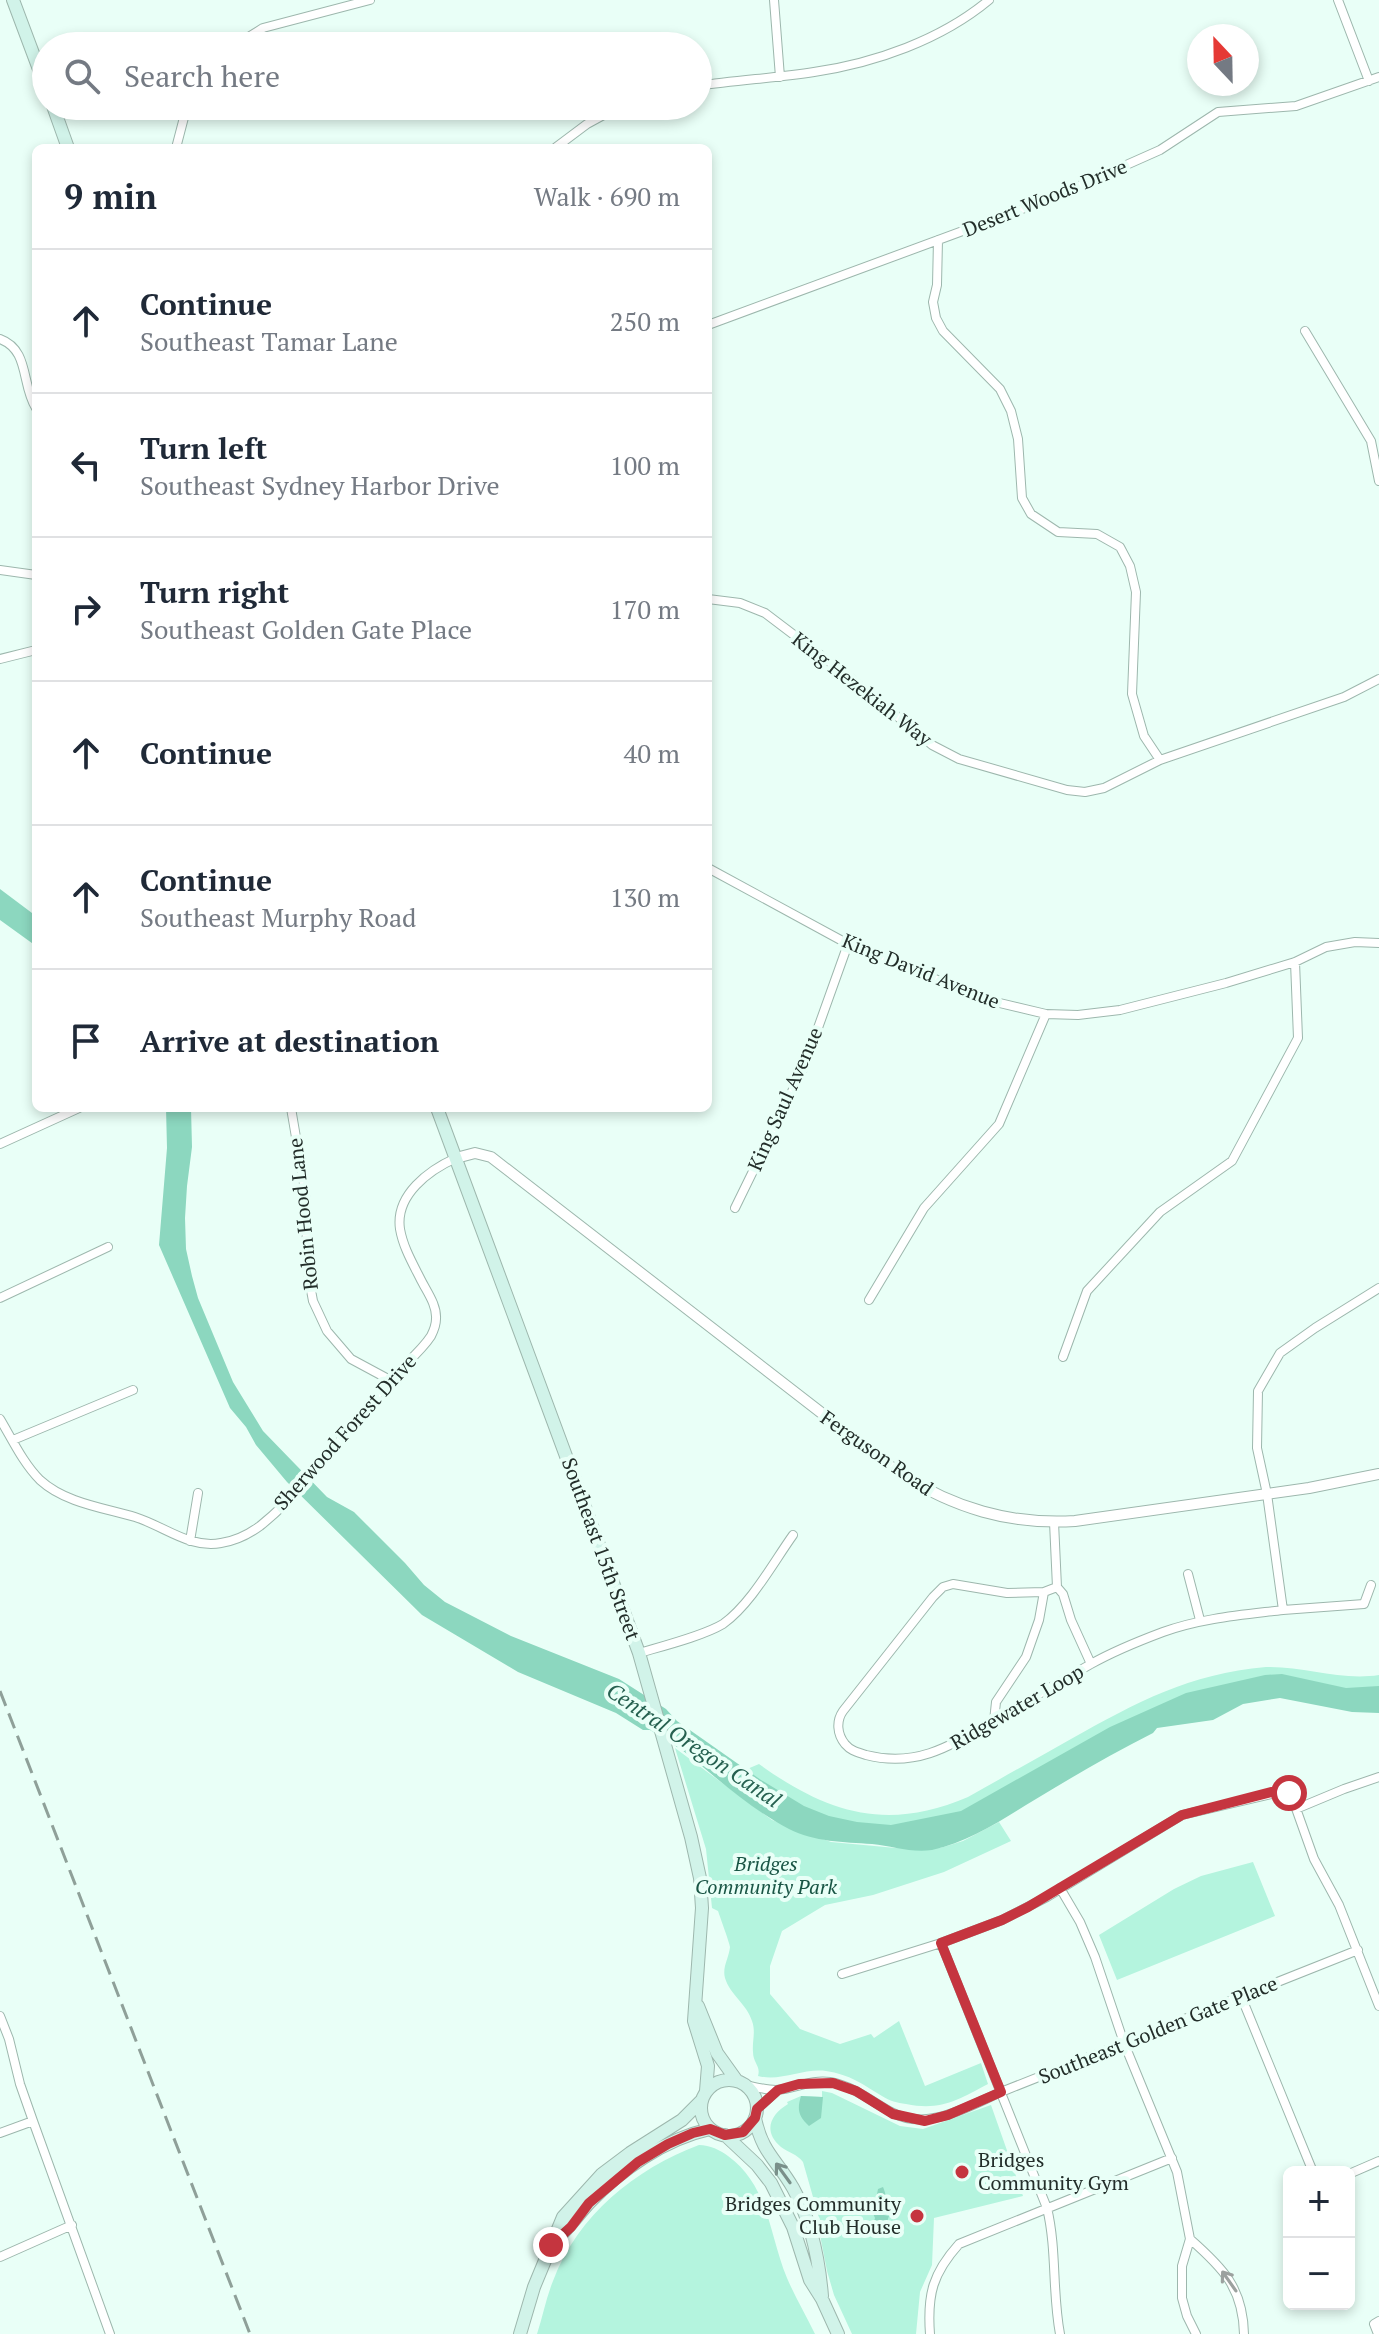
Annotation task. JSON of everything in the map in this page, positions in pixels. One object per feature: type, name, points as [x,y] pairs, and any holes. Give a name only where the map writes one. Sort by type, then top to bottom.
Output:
[{"type":"main road","points":[[13,0],[32,51]]},
{"type":"main road","points":[[58,120],[67,144]]},
{"type":"main road","name":"Southeast 15th Street","points":[[439,1112],[639,1653],[691,1837],[700,1878],[702,1908],[694,2021],[708,2066],[704,2096]]},
{"type":"main road","name":"Southeast 15th Street","points":[[697,2003],[717,2053],[742,2083]]},
{"type":"main road","points":[[520,2334],[534,2287],[563,2217],[602,2174],[682,2120],[720,2081],[742,2083],[752,2092],[764,2148],[794,2189],[804,2210],[820,2275],[822,2299]]},
{"type":"main road","points":[[704,2096],[702,2116],[710,2129]]},
{"type":"main road","points":[[725,2135],[743,2132],[756,2114]]},
{"type":"main road","points":[[551,2245],[571,2227],[589,2203],[638,2162],[668,2144],[710,2129],[725,2135],[771,2183],[793,2227],[810,2280],[838,2334]]},
{"type":"street","points":[[257,32],[370,0]]},
{"type":"street","points":[[774,0],[780,77]]},
{"type":"street","points":[[712,84],[829,70],[887,54],[950,27],[989,0]]},
{"type":"street","points":[[1338,0],[1369,81]]},
{"type":"street","name":"Desert Woods Drive","points":[[712,324],[1052,198],[1160,150],[1218,112],[1296,106],[1379,77]]},
{"type":"street","points":[[177,144],[183,120]]},
{"type":"street","points":[[560,144],[594,120]]},
{"type":"street","points":[[938,240],[937,285],[933,302],[936,318],[943,331],[1000,389],[1011,411],[1018,439],[1022,498],[1031,514],[1058,532],[1097,534],[1120,547],[1130,566],[1136,592],[1132,694],[1144,736],[1160,760]]},
{"type":"street","points":[[1305,331],[1371,441],[1379,481]]},
{"type":"street","points":[[0,339],[14,347],[21,358],[32,400]]},
{"type":"street","points":[[0,570],[32,574]]},
{"type":"street","name":"King Hezekiah Way","points":[[712,600],[740,603],[765,613],[932,745],[959,759],[1067,790],[1085,792],[1104,788],[1160,760],[1344,697],[1379,679]]},
{"type":"street","points":[[0,659],[32,651]]},
{"type":"street","name":"King David Avenue","points":[[712,870],[848,944],[987,1000],[1046,1014],[1078,1015],[1120,1010],[1295,962],[1326,947],[1355,942],[1379,943]]},
{"type":"street","name":"King Saul Avenue","points":[[735,1208],[804,1067],[848,944]]},
{"type":"street","points":[[1063,1357],[1087,1291],[1160,1212],[1232,1161],[1298,1038],[1295,962]]},
{"type":"street","points":[[869,1300],[924,1208],[999,1124],[1046,1014]]},
{"type":"street","points":[[0,1144],[70,1112]]},
{"type":"street","name":"Robin Hood Lane","points":[[292,1112],[305,1190],[308,1274],[313,1301],[327,1331],[351,1359],[390,1380]]},
{"type":"street","name":"Ferguson Road","points":[[456,1158],[475,1153],[491,1157],[874,1455],[925,1490],[953,1503],[988,1514],[1054,1522],[1267,1494],[1379,1474]]},
{"type":"street","name":"Sherwood Forest Drive","points":[[0,1419],[40,1480],[59,1493],[141,1519],[190,1541],[208,1545],[240,1538],[258,1527],[312,1475],[390,1380],[432,1335],[436,1319],[430,1295],[405,1247],[400,1227],[401,1213],[405,1200],[414,1188],[437,1167],[456,1158]]},
{"type":"street","points":[[0,1298],[108,1247]]},
{"type":"street","points":[[1283,1610],[1267,1494],[1257,1448],[1258,1391],[1280,1353],[1379,1288]]},
{"type":"street","points":[[13,1440],[133,1390]]},
{"type":"street","points":[[190,1541],[198,1493]]},
{"type":"street","points":[[1054,1522],[1057,1587],[1063,1594],[1091,1664]]},
{"type":"street","points":[[639,1653],[722,1624],[750,1597],[793,1535]]},
{"type":"street","points":[[1188,1574],[1200,1620]]},
{"type":"street","name":"Ridgewater Loop","points":[[1057,1587],[1044,1592],[1007,1593],[953,1584],[943,1587],[838,1718],[842,1741],[852,1751],[881,1759],[906,1760],[937,1752],[960,1742],[1091,1664],[1130,1645],[1200,1620],[1364,1604],[1371,1585]]},
{"type":"street","points":[[994,1721],[996,1702],[1026,1657],[1039,1620],[1044,1592]]},
{"type":"street","points":[[1296,1809],[1379,1777]]},
{"type":"street","points":[[842,1974],[1002,1920],[1182,1815],[1280,1792],[1289,1793],[1314,1859],[1339,1905],[1379,2006]]},
{"type":"street","points":[[1060,1888],[1080,1922],[1095,1957],[1124,2043],[1181,2186],[1190,2239],[1182,2266],[1181,2283],[1187,2316],[1196,2334]]},
{"type":"street","points":[[941,1943],[1047,2208],[1054,2243],[1053,2280],[1060,2334]]},
{"type":"street","name":"Southeast Golden Gate Place","points":[[742,2083],[778,2090],[799,2084],[833,2083],[856,2091],[893,2114],[925,2121],[948,2115],[1358,1950]]},
{"type":"street","points":[[1241,1996],[1311,2166]]},
{"type":"street","points":[[0,2016],[20,2084],[109,2331],[97,2334]]},
{"type":"street","points":[[756,2114],[778,2090]]},
{"type":"street","points":[[0,2133],[33,2121]]},
{"type":"street","points":[[930,2334],[932,2287],[943,2261],[959,2244],[1172,2158]]},
{"type":"street","points":[[1355,2171],[1379,2161]]},
{"type":"street","points":[[0,2257],[72,2225]]},
{"type":"street","points":[[1190,2239],[1232,2284],[1239,2297],[1244,2334]]},
{"type":"street","points":[[1378,2334],[1374,2324],[1379,2321]]},
{"type":"green space","points":[[1266,1667],[1350,1676],[1379,1675],[1379,1700],[1295,1691],[1205,1701],[981,1817],[850,1835],[733,1775],[759,1764],[809,1795],[834,1805],[884,1815],[911,1814],[968,1797],[1095,1726],[1164,1692],[1212,1676]]},
{"type":"green space","name":"Bridges Community Park","points":[[675,1748],[772,1820],[831,1842],[896,1848],[940,1848],[963,1841],[999,1822],[1011,1841],[944,1872],[873,1895],[825,1905],[782,1931],[770,1966],[770,1994],[800,2029],[840,2044],[871,2034],[874,2038],[899,2021],[925,2086],[981,2063],[988,2084],[949,2103],[918,2106],[891,2100],[856,2080],[834,2072],[758,2076],[753,2056],[752,2021],[725,1978],[730,1945],[718,1911],[712,1908],[706,1849]]},
{"type":"green space","points":[[1253,1862],[1275,1916],[1117,1980],[1099,1935],[1201,1876]]},
{"type":"green space","points":[[822,2091],[900,2126],[923,2129],[991,2105],[1023,2196],[934,2218],[932,2265],[920,2292],[916,2334],[852,2334],[827,2271],[819,2218],[803,2162],[781,2147],[772,2135],[773,2118],[787,2102],[801,2096],[822,2097]]},
{"type":"green space","points":[[699,2145],[725,2154],[742,2168],[752,2182],[766,2212],[787,2278],[815,2334],[537,2334],[564,2257],[593,2215],[631,2181]]},
{"type":"water","points":[[0,889],[32,913],[32,943],[0,920]]},
{"type":"water","name":"Central Oregon Canal","points":[[166,1112],[191,1112],[186,1249],[198,1298],[233,1382],[263,1431],[327,1497],[354,1512],[424,1585],[445,1602],[511,1636],[619,1679],[666,1709],[677,1721],[761,1780],[804,1806],[829,1816],[891,1825],[961,1811],[1110,1727],[1186,1693],[1265,1675],[1282,1674],[1346,1688],[1379,1686],[1379,1713],[1352,1712],[1280,1698],[1243,1704],[1213,1720],[1157,1728],[986,1829],[932,1850],[829,1841],[789,1829],[750,1805],[686,1753],[650,1730],[643,1730],[616,1713],[518,1672],[422,1615],[287,1482],[230,1408],[159,1245],[167,1148]]},
{"type":"water","points":[[801,2096],[823,2097],[821,2118],[809,2126],[799,2112]]},
{"type":"water","points":[[883,2187],[885,2198],[881,2208],[884,2215],[889,2216],[877,2232],[872,2228],[875,2218],[870,2206],[876,2199],[878,2189]]},
{"type":"railway","points":[[0,1691],[250,2334]]},
{"type":"place","name":"Bridges Community Gym","points":[[962,2172]]},
{"type":"place","name":"Bridges Community Club House","points":[[917,2216]]},
{"type":"route","points":[[551,2245],[571,2227],[589,2203],[638,2162],[693,2133],[710,2129],[725,2135],[743,2132],[755,2118],[757,2109],[778,2090],[799,2084],[833,2083],[856,2091],[893,2114],[925,2121],[948,2115],[1001,2092],[941,1943],[972,1933],[1028,1907],[1182,1815],[1271,1792],[1289,1793]]}]
